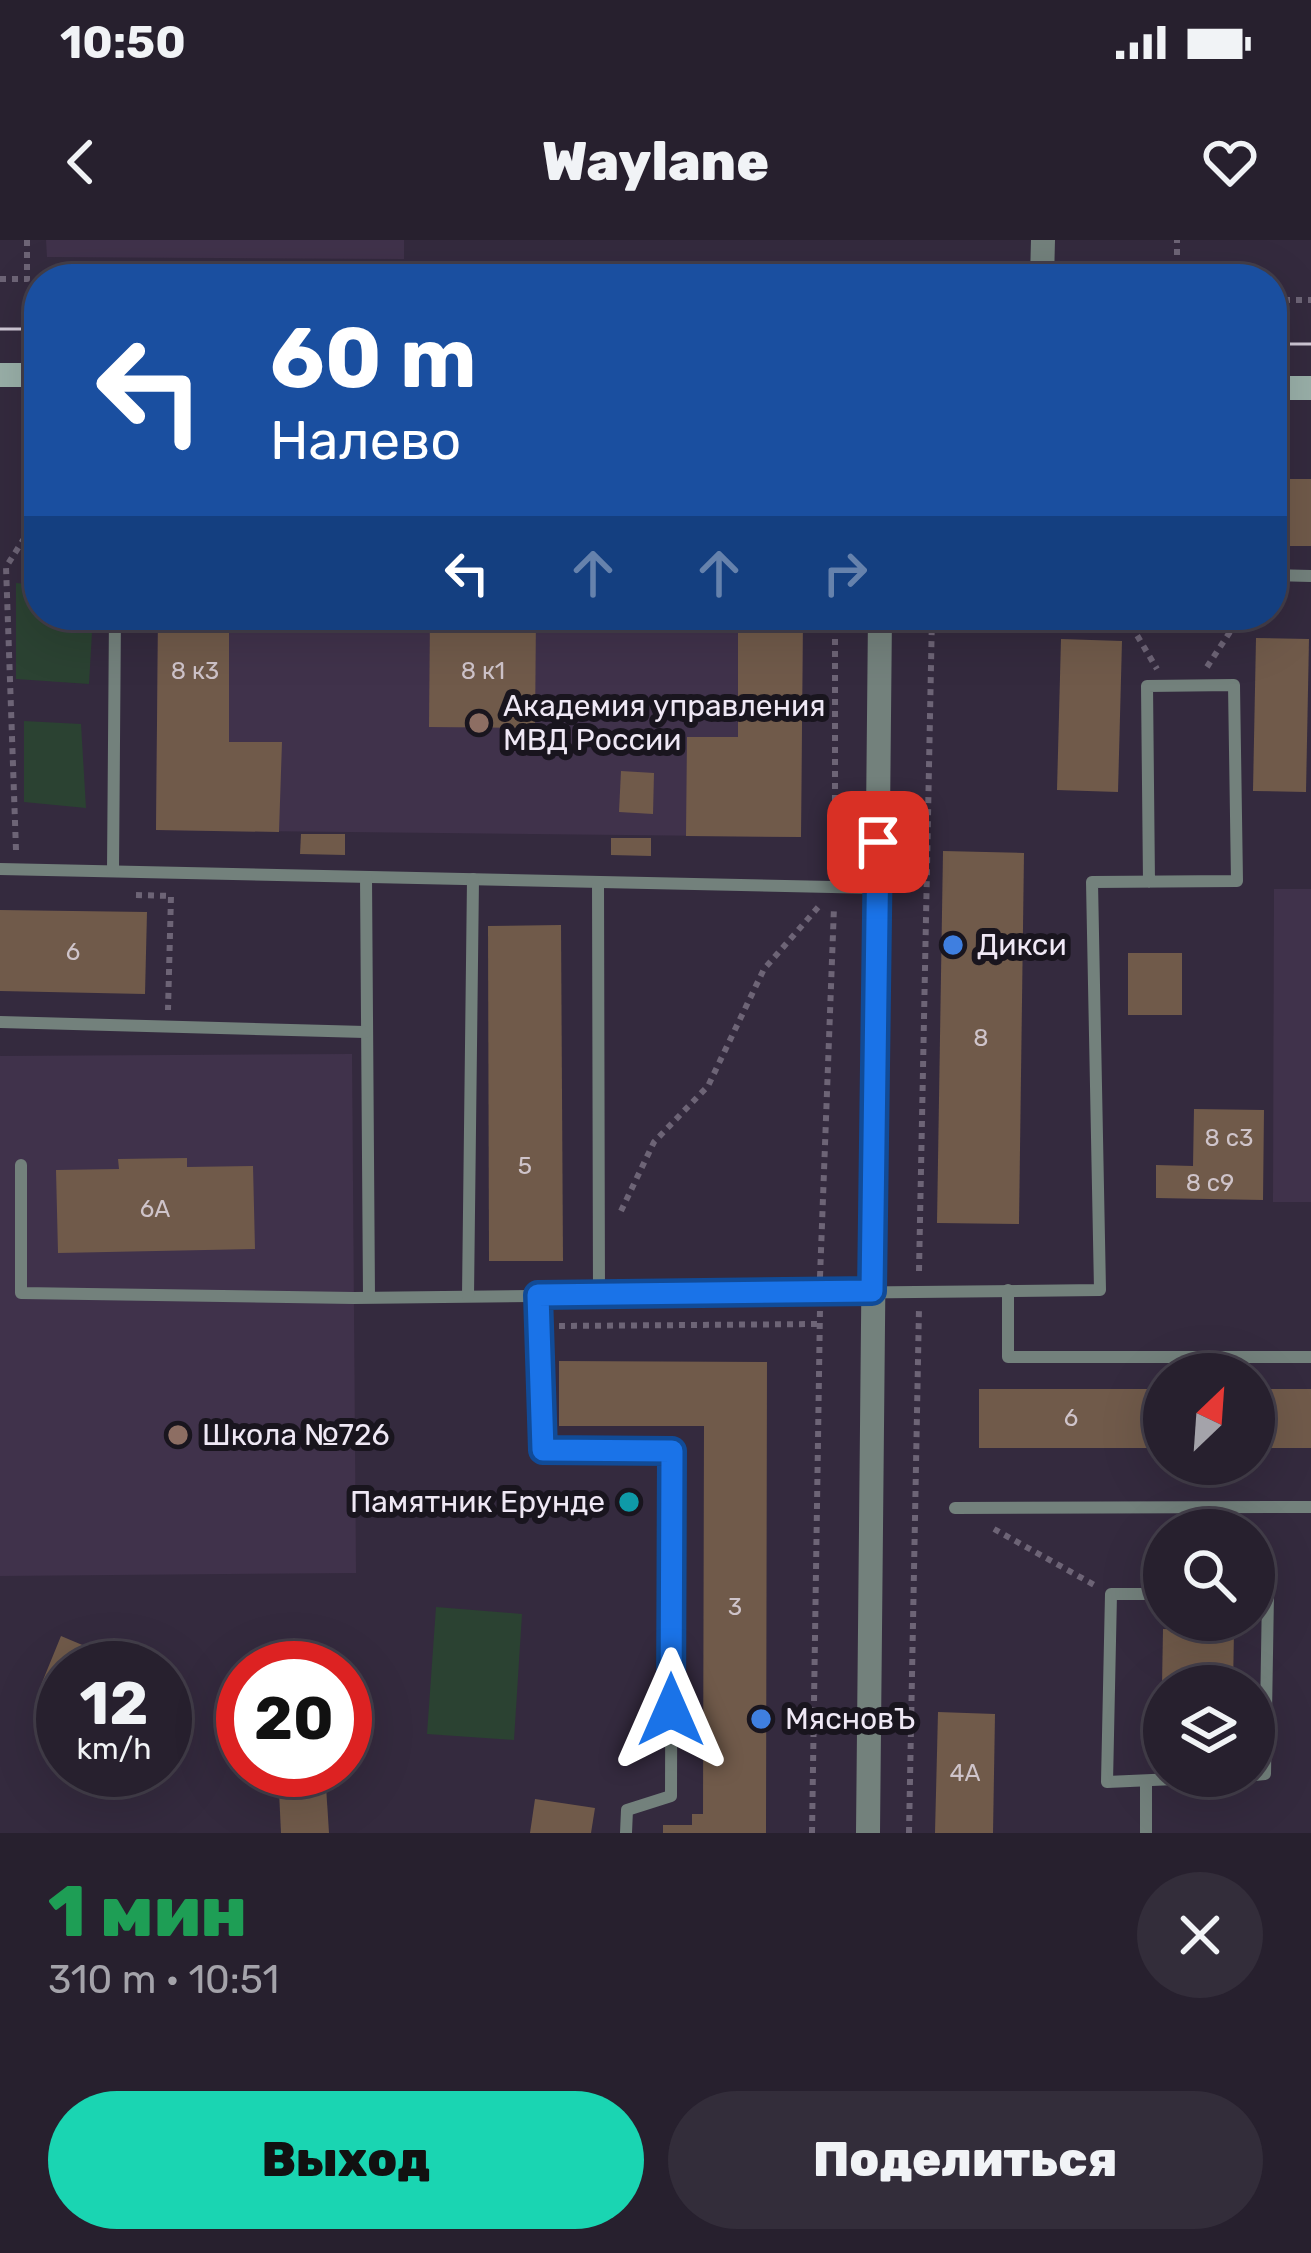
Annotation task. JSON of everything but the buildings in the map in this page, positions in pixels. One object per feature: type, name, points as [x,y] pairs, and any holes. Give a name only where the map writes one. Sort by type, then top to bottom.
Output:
[{"type":"street","points":[[868,1833],[880,630]]},
{"type":"lane","points":[[113,871],[115,630]]},
{"type":"lane","points":[[21,1165],[20,1293],[369,1298],[1100,1290],[1093,882],[1149,882],[1237,881],[1234,686],[1147,686],[1149,882]]},
{"type":"lane","points":[[0,868],[878,888]]},
{"type":"lane","points":[[367,877],[369,1298]]},
{"type":"lane","points":[[468,1296],[473,879]]},
{"type":"lane","points":[[598,882],[598,1295]]},
{"type":"lane","points":[[0,1022],[365,1032]]},
{"type":"lane","points":[[1008,1290],[1008,1357],[1311,1357]]},
{"type":"lane","points":[[538,1295],[543,1450],[672,1451],[671,1796],[627,1810],[626,1833]]},
{"type":"lane","points":[[955,1508],[1311,1507]]},
{"type":"lane","points":[[1143,1594],[1111,1594],[1107,1782],[1143,1784]]},
{"type":"lane","points":[[1146,1797],[1146,1833]]},
{"type":"path","points":[[16,869],[7,567],[24,539]]},
{"type":"path","points":[[812,1833],[820,1292],[834,887],[835,630]]},
{"type":"path","points":[[909,1833],[932,630]]},
{"type":"path","points":[[1134,630],[1167,686]]},
{"type":"path","points":[[1195,686],[1231,630]]},
{"type":"path","points":[[599,1256],[655,1142],[707,1086],[764,969],[834,887]]},
{"type":"path","points":[[113,895],[171,896],[168,1026]]},
{"type":"path","points":[[539,1325],[820,1324]]},
{"type":"path","points":[[915,1508],[955,1508],[1111,1594]]},
{"type":"shaded area","points":[[46,240],[404,240],[404,259],[47,257]]},
{"type":"shaded area","name":"Академия управления МВД России","points":[[158,630],[803,630],[801,837],[156,830]]},
{"type":"shaded area","points":[[1274,889],[1311,889],[1311,1202],[1273,1202]]},
{"type":"shaded area","name":"Школа №726","points":[[352,1054],[356,1573],[0,1576],[0,1056]]},
{"type":"green space","points":[[16,583],[24,584],[24,630],[92,630],[89,684],[16,679]]},
{"type":"green space","points":[[24,721],[81,724],[86,808],[24,802]]},
{"type":"green space","points":[[436,1607],[522,1614],[514,1740],[427,1734]]},
{"type":"tram line","points":[[0,329],[24,329]]},
{"type":"tram line","points":[[1287,344],[1311,344]]},
{"type":"place","name":"Академия управления МВД России","points":[[479,723]]},
{"type":"place","name":"Дикси","points":[[953,945]]},
{"type":"place","name":"Школа №726","points":[[178,1435]]},
{"type":"place","name":"Памятник Ерунде","points":[[629,1502]]},
{"type":"place","name":"МясновЪ","points":[[761,1719]]},
{"type":"route","points":[[671,1710],[672,1451],[543,1450],[538,1295],[872,1291],[878,842]]}]
